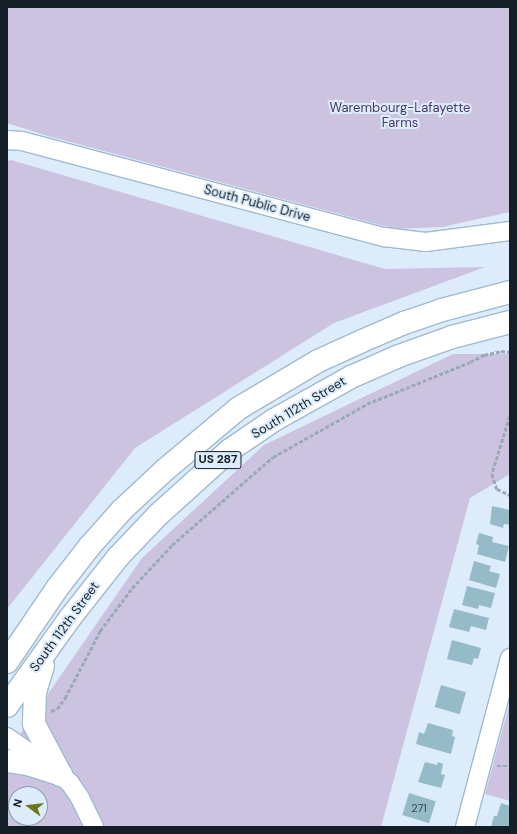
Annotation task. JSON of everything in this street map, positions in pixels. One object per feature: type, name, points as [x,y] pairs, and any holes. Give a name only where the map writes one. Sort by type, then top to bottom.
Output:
[{"type":"main road","name":"South 112th Street","points":[[7,662],[58,587],[89,547],[122,510],[166,469],[239,408],[318,361],[404,323],[442,310],[510,292]]},
{"type":"main road","name":"South 112th Street","points":[[7,706],[51,644],[118,557],[158,515],[230,450],[274,420],[351,377],[399,356],[444,340],[510,322]]},
{"type":"main road","points":[[7,643],[58,587]]},
{"type":"main road","points":[[51,644],[35,692],[34,724],[61,775]]},
{"type":"main road","points":[[7,761],[31,765],[61,775]]},
{"type":"street","name":"South Public Drive","points":[[7,140],[22,142],[384,237],[426,242],[510,231]]},
{"type":"street","points":[[465,827],[510,658]]},
{"type":"street","points":[[7,736],[61,775],[80,798],[94,827]]},
{"type":"path","points":[[44,714],[57,709],[65,698],[100,631],[132,588],[172,545],[273,457],[367,404],[470,362],[484,354],[501,351],[510,352]]},
{"type":"path","points":[[510,416],[492,474],[497,490],[510,495]]},
{"type":"green space","name":"Warembourg-Lafayette Farms","points":[[7,7],[510,7],[510,212],[442,227],[395,229],[48,136],[7,123]]},
{"type":"green space","points":[[11,160],[385,269],[485,267],[334,323],[135,448],[7,609],[7,161]]},
{"type":"green space","points":[[453,354],[510,354],[510,474],[470,498],[381,827],[7,827],[7,753],[142,558],[264,445]]},
{"type":"green space","points":[[510,702],[510,801],[485,794]]},
{"type":"building","points":[[492,506],[510,510],[510,525],[504,524],[503,528],[490,524]]},
{"type":"building","points":[[479,533],[493,537],[492,542],[509,546],[505,562],[477,554],[479,545],[476,544]]},
{"type":"building","points":[[474,561],[491,566],[489,571],[500,574],[496,588],[469,580]]},
{"type":"building","points":[[467,586],[495,593],[491,608],[479,605],[478,609],[462,605]]},
{"type":"building","points":[[454,609],[489,618],[486,630],[471,626],[469,632],[449,627]]},
{"type":"building","points":[[452,640],[481,648],[478,659],[474,658],[472,665],[447,659]]},
{"type":"building","points":[[441,685],[466,692],[460,714],[435,707]]},
{"type":"building","points":[[428,723],[453,730],[452,736],[455,737],[451,754],[416,744],[419,732],[424,734]]},
{"type":"building","points":[[425,762],[437,765],[438,762],[443,764],[441,774],[445,775],[441,788],[418,782]]},
{"type":"building","points":[[409,793],[436,801],[429,823],[402,815]]},
{"type":"building","points":[[501,803],[510,806],[510,827],[491,827],[494,816],[497,816]]}]
